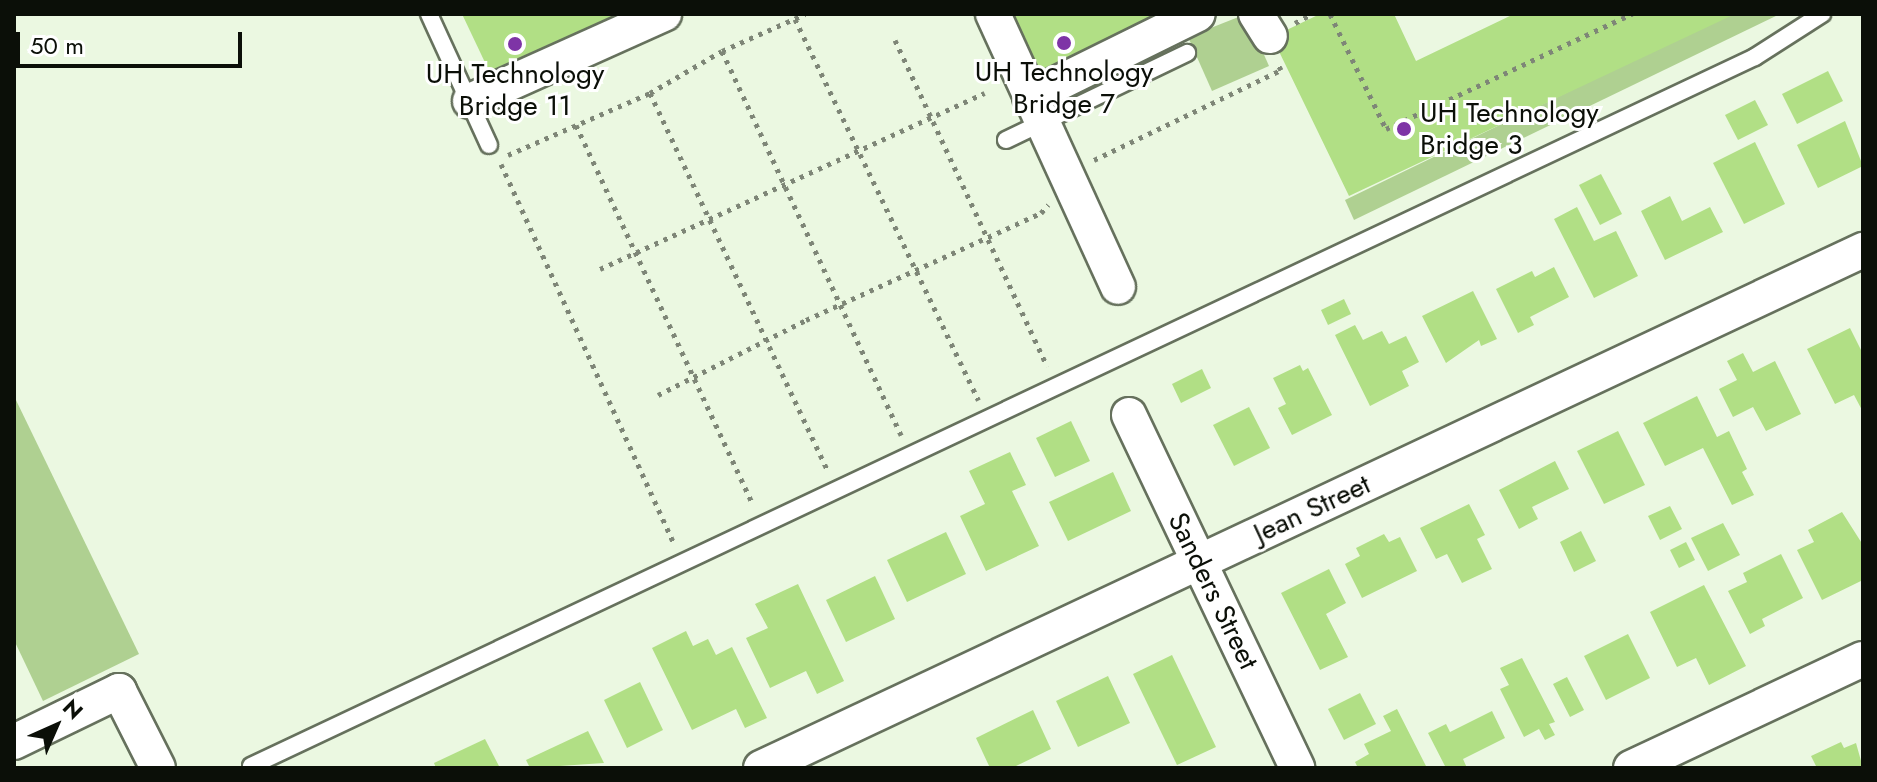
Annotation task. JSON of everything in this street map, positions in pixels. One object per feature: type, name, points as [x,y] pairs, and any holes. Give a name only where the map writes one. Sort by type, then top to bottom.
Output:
[{"type":"street","points":[[470,101],[664,14]]},
{"type":"street","points":[[993,14],[1118,287]]},
{"type":"street","points":[[1036,110],[1198,14]]},
{"type":"street","name":"Jean Street","points":[[761,768],[1863,250]]},
{"type":"street","name":"Sanders Street","points":[[1129,415],[1297,768]]},
{"type":"street","points":[[1631,768],[1863,659]]},
{"type":"street","points":[[14,742],[119,691],[158,768]]},
{"type":"lane","points":[[429,14],[489,145]]},
{"type":"lane","points":[[251,766],[1741,63],[1822,14]]},
{"type":"lane","points":[[1006,140],[1036,110],[1187,53]]},
{"type":"path","points":[[686,539],[675,544],[499,159],[650,93],[722,51],[805,14]]},
{"type":"path","points":[[658,395],[841,303],[1041,213],[1074,169],[1281,70],[1263,25],[1312,14]]},
{"type":"path","points":[[1330,14],[1386,129],[1632,14]]},
{"type":"path","points":[[795,19],[978,400]]},
{"type":"path","points":[[895,40],[1048,368]]},
{"type":"path","points":[[722,51],[902,437],[890,442]]},
{"type":"path","points":[[650,93],[828,471]]},
{"type":"path","points":[[600,269],[858,148],[985,93]]},
{"type":"path","points":[[576,125],[754,506]]},
{"type":"path","points":[[816,477],[841,465]]},
{"type":"path","points":[[743,512],[767,500]]},
{"type":"green space","points":[[1246,14],[1269,66],[1212,91],[1188,37]]},
{"type":"green space","points":[[1729,14],[1780,14],[1354,220],[1345,200]]},
{"type":"green space","points":[[14,396],[139,654],[43,701],[14,640]]},
{"type":"building","name":"UH Technology Bridge 11","points":[[462,14],[617,14],[490,73]]},
{"type":"building","name":"UH Technology Bridge 7","points":[[1013,14],[1163,14],[1040,71]]},
{"type":"building","name":"UH Technology Bridge 3","points":[[1320,14],[1394,14],[1416,61],[1514,14],[1735,14],[1349,196],[1272,37]]},
{"type":"building","points":[[1828,71],[1843,101],[1797,124],[1782,94]]},
{"type":"building","points":[[1755,100],[1768,125],[1738,140],[1725,115]]},
{"type":"building","points":[[1845,121],[1863,166],[1818,188],[1797,145]]},
{"type":"building","points":[[1755,142],[1785,204],[1744,224],[1713,163]]},
{"type":"building","points":[[1601,174],[1622,214],[1600,225],[1579,185]]},
{"type":"building","points":[[1670,196],[1682,221],[1710,207],[1723,232],[1665,260],[1641,211]]},
{"type":"building","points":[[1577,207],[1594,241],[1616,231],[1638,276],[1594,298],[1554,219]]},
{"type":"building","points":[[1554,267],[1569,297],[1530,317],[1534,325],[1518,333],[1496,289],[1532,271],[1535,277]]},
{"type":"building","points":[[1473,291],[1497,339],[1481,346],[1479,340],[1446,363],[1422,316]]},
{"type":"building","points":[[1344,299],[1351,314],[1328,325],[1321,310]]},
{"type":"building","points":[[1355,325],[1363,340],[1382,331],[1389,344],[1406,336],[1419,362],[1402,371],[1409,386],[1370,406],[1335,335]]},
{"type":"building","points":[[1850,328],[1863,354],[1863,412],[1854,395],[1835,404],[1807,349]]},
{"type":"building","points":[[1743,353],[1753,372],[1775,361],[1801,414],[1766,431],[1753,407],[1733,417],[1719,389],[1737,380],[1727,361]]},
{"type":"building","points":[[1300,365],[1303,371],[1308,368],[1332,415],[1292,435],[1278,408],[1286,404],[1273,378]]},
{"type":"building","points":[[1202,369],[1211,388],[1181,403],[1172,384]]},
{"type":"building","points":[[1697,396],[1717,437],[1729,431],[1747,469],[1742,472],[1754,495],[1732,505],[1703,448],[1665,466],[1643,423]]},
{"type":"building","points":[[1249,407],[1270,448],[1234,466],[1213,425]]},
{"type":"building","points":[[1071,421],[1090,461],[1055,477],[1036,438]]},
{"type":"building","points":[[1618,431],[1645,485],[1604,504],[1577,451]]},
{"type":"building","points":[[1010,452],[1026,485],[1012,491],[1039,546],[986,571],[960,516],[985,504],[969,471]]},
{"type":"building","points":[[1555,461],[1569,489],[1532,507],[1538,519],[1519,529],[1499,490]]},
{"type":"building","points":[[1113,472],[1131,511],[1068,541],[1049,502]]},
{"type":"building","points":[[1469,504],[1485,535],[1477,539],[1492,569],[1462,583],[1447,554],[1436,559],[1420,528]]},
{"type":"building","points":[[1670,506],[1682,529],[1660,540],[1648,516]]},
{"type":"building","points":[[1842,512],[1863,545],[1863,580],[1822,600],[1797,550],[1814,542],[1808,530]]},
{"type":"building","points":[[1723,523],[1740,555],[1708,571],[1691,538]]},
{"type":"building","points":[[1581,531],[1596,561],[1574,572],[1560,542]]},
{"type":"building","points":[[946,532],[966,574],[907,602],[887,560]]},
{"type":"building","points":[[1384,534],[1389,542],[1400,537],[1417,571],[1362,598],[1345,564],[1360,556],[1356,548]]},
{"type":"building","points":[[1686,542],[1695,560],[1679,568],[1670,550]]},
{"type":"building","points":[[1781,554],[1803,598],[1762,619],[1765,626],[1750,634],[1728,591],[1747,582],[1743,573]]},
{"type":"building","points":[[1329,569],[1346,603],[1326,614],[1348,657],[1320,670],[1281,593]]},
{"type":"building","points":[[875,576],[895,619],[846,642],[826,600]]},
{"type":"building","points":[[798,584],[844,681],[817,694],[806,671],[770,688],[746,638],[768,628],[755,604]]},
{"type":"building","points":[[1704,585],[1746,666],[1709,685],[1696,658],[1677,667],[1650,612]]},
{"type":"building","points":[[686,631],[693,646],[708,639],[716,655],[732,647],[767,718],[745,728],[736,709],[692,730],[652,648]]},
{"type":"building","points":[[1628,634],[1650,678],[1606,700],[1584,656]]},
{"type":"building","points":[[1172,655],[1216,747],[1177,765],[1133,674]]},
{"type":"building","points":[[1522,658],[1555,722],[1549,724],[1555,735],[1545,740],[1539,729],[1524,737],[1500,689],[1509,685],[1500,668]]},
{"type":"building","points":[[1108,676],[1130,723],[1078,747],[1056,701]]},
{"type":"building","points":[[1567,677],[1584,710],[1570,717],[1553,684]]},
{"type":"building","points":[[640,682],[663,730],[627,748],[604,700]]},
{"type":"building","points":[[1360,693],[1376,724],[1344,740],[1328,709]]},
{"type":"building","points":[[1397,709],[1427,768],[1358,768],[1355,762],[1369,754],[1364,744],[1391,731],[1383,716]]},
{"type":"building","points":[[1033,710],[1051,749],[1012,768],[990,768],[976,738]]},
{"type":"building","points":[[1492,711],[1505,738],[1463,759],[1467,768],[1446,768],[1428,733],[1446,724],[1450,732]]},
{"type":"building","points":[[588,731],[604,763],[530,768],[526,760]]},
{"type":"building","points":[[485,739],[500,768],[436,768],[434,763]]},
{"type":"building","points":[[1841,742],[1844,748],[1856,743],[1863,768],[1817,768],[1811,756]]},
{"type":"place","name":"UH Technology Bridge 7","points":[[1064,43]]},
{"type":"place","name":"UH Technology Bridge 11","points":[[515,44]]},
{"type":"place","name":"UH Technology Bridge 3","points":[[1404,129]]}]
